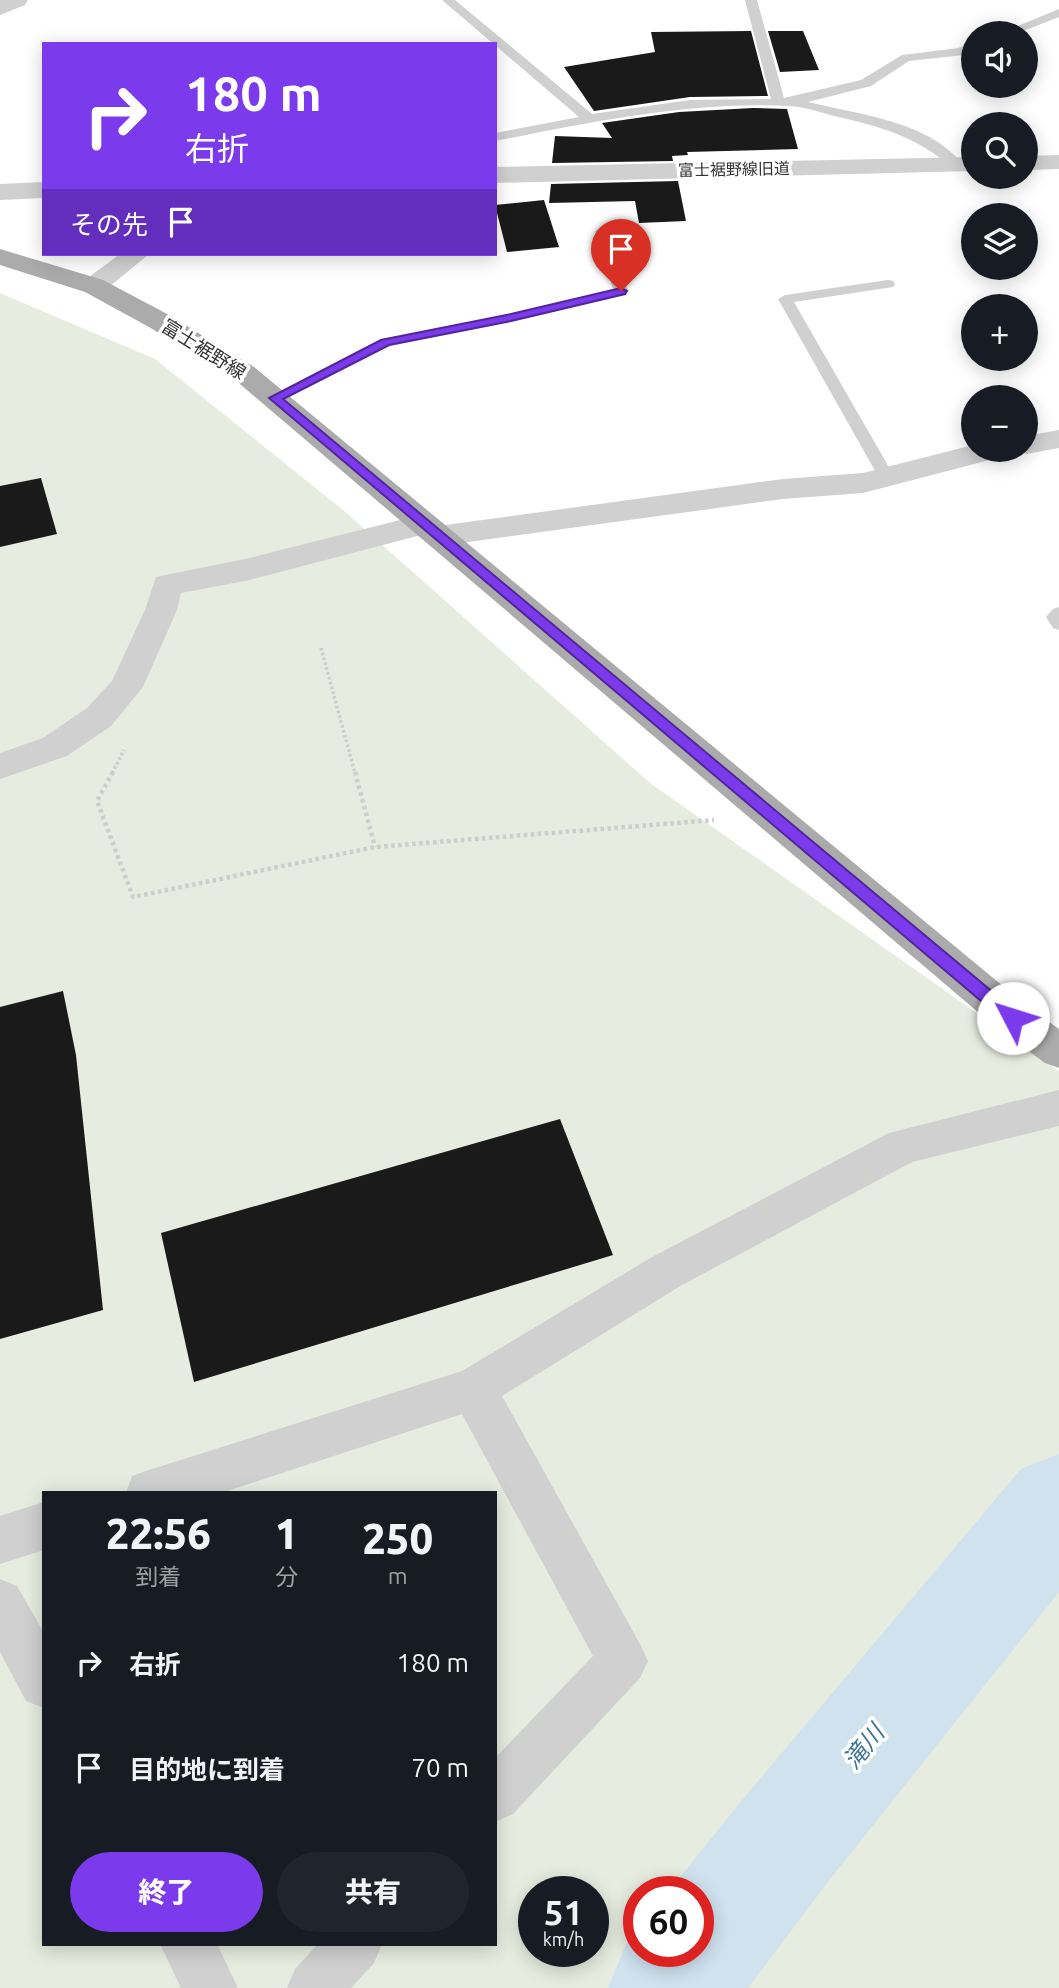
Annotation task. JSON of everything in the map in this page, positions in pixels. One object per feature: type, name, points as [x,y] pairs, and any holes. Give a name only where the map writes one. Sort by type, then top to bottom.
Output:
[{"type":"main road","name":"富士裾野線","points":[[0,257],[94,286],[159,321],[244,373],[1013,1018],[1059,1051]]},
{"type":"street","points":[[0,8],[17,0]]},
{"type":"street","points":[[1038,163],[1059,162]]},
{"type":"street","name":"富士裾野線旧道","points":[[497,174],[961,164]]},
{"type":"street","points":[[0,192],[42,190]]},
{"type":"street","points":[[94,286],[133,256]]},
{"type":"street","points":[[1038,442],[1059,439]]},
{"type":"street","points":[[0,766],[55,747],[99,717],[126,687],[161,610],[167,585],[432,530],[863,482],[961,458]]},
{"type":"street","points":[[155,1491],[474,1390],[667,1271],[903,1146],[1059,1108]]},
{"type":"street","points":[[474,1390],[623,1661],[497,1794]]},
{"type":"street","points":[[0,1540],[42,1527]]},
{"type":"street","points":[[0,1603],[42,1679]]},
{"type":"street","points":[[188,1946],[211,1988]]},
{"type":"street","points":[[314,1988],[353,1946]]},
{"type":"lane","points":[[448,0],[589,119]]},
{"type":"lane","points":[[751,0],[779,103]]},
{"type":"lane","points":[[1038,21],[1059,13]]},
{"type":"lane","points":[[794,103],[866,83],[906,58],[961,52]]},
{"type":"lane","points":[[497,137],[690,104],[794,103],[884,124],[921,138],[961,162]]},
{"type":"lane","points":[[275,398],[386,342],[511,318],[621,291],[602,231]]},
{"type":"lane","points":[[886,477],[785,299],[888,284]]},
{"type":"lane","points":[[1059,612],[1055,617],[1059,624]]},
{"type":"path","points":[[321,648],[375,847]]},
{"type":"path","points":[[128,743],[97,801],[133,897],[375,847],[771,815]]},
{"type":"shaded area","points":[[0,293],[155,359],[343,510],[650,783],[1059,1071],[1059,1988],[647,1988],[667,1967],[714,1967],[714,1917],[785,1841],[819,1792],[714,1907],[714,1876],[623,1876],[623,1967],[661,1967],[642,1988],[0,1988]]},
{"type":"building","points":[[751,31],[768,96],[690,97],[594,111],[564,67],[655,52],[651,32]]},
{"type":"building","points":[[768,31],[803,31],[819,70],[780,72]]},
{"type":"building","points":[[787,109],[798,149],[687,152],[688,155],[672,156],[673,161],[552,163],[555,136],[612,138],[602,123],[679,112]]},
{"type":"building","points":[[678,181],[686,221],[639,223],[635,201],[549,203],[551,184]]},
{"type":"building","points":[[544,200],[559,247],[507,252],[497,205]]},
{"type":"building","points":[[41,478],[57,534],[0,547],[0,486]]},
{"type":"building","points":[[63,991],[76,1055],[103,1310],[0,1339],[0,1007]]},
{"type":"building","points":[[560,1119],[613,1255],[194,1382],[161,1233]]},
{"type":"waterway","name":"滝川","points":[[670,1988],[785,1841],[1059,1507]]},
{"type":"route","points":[[621,291],[511,318],[386,342],[275,398],[1013,1018]]}]
